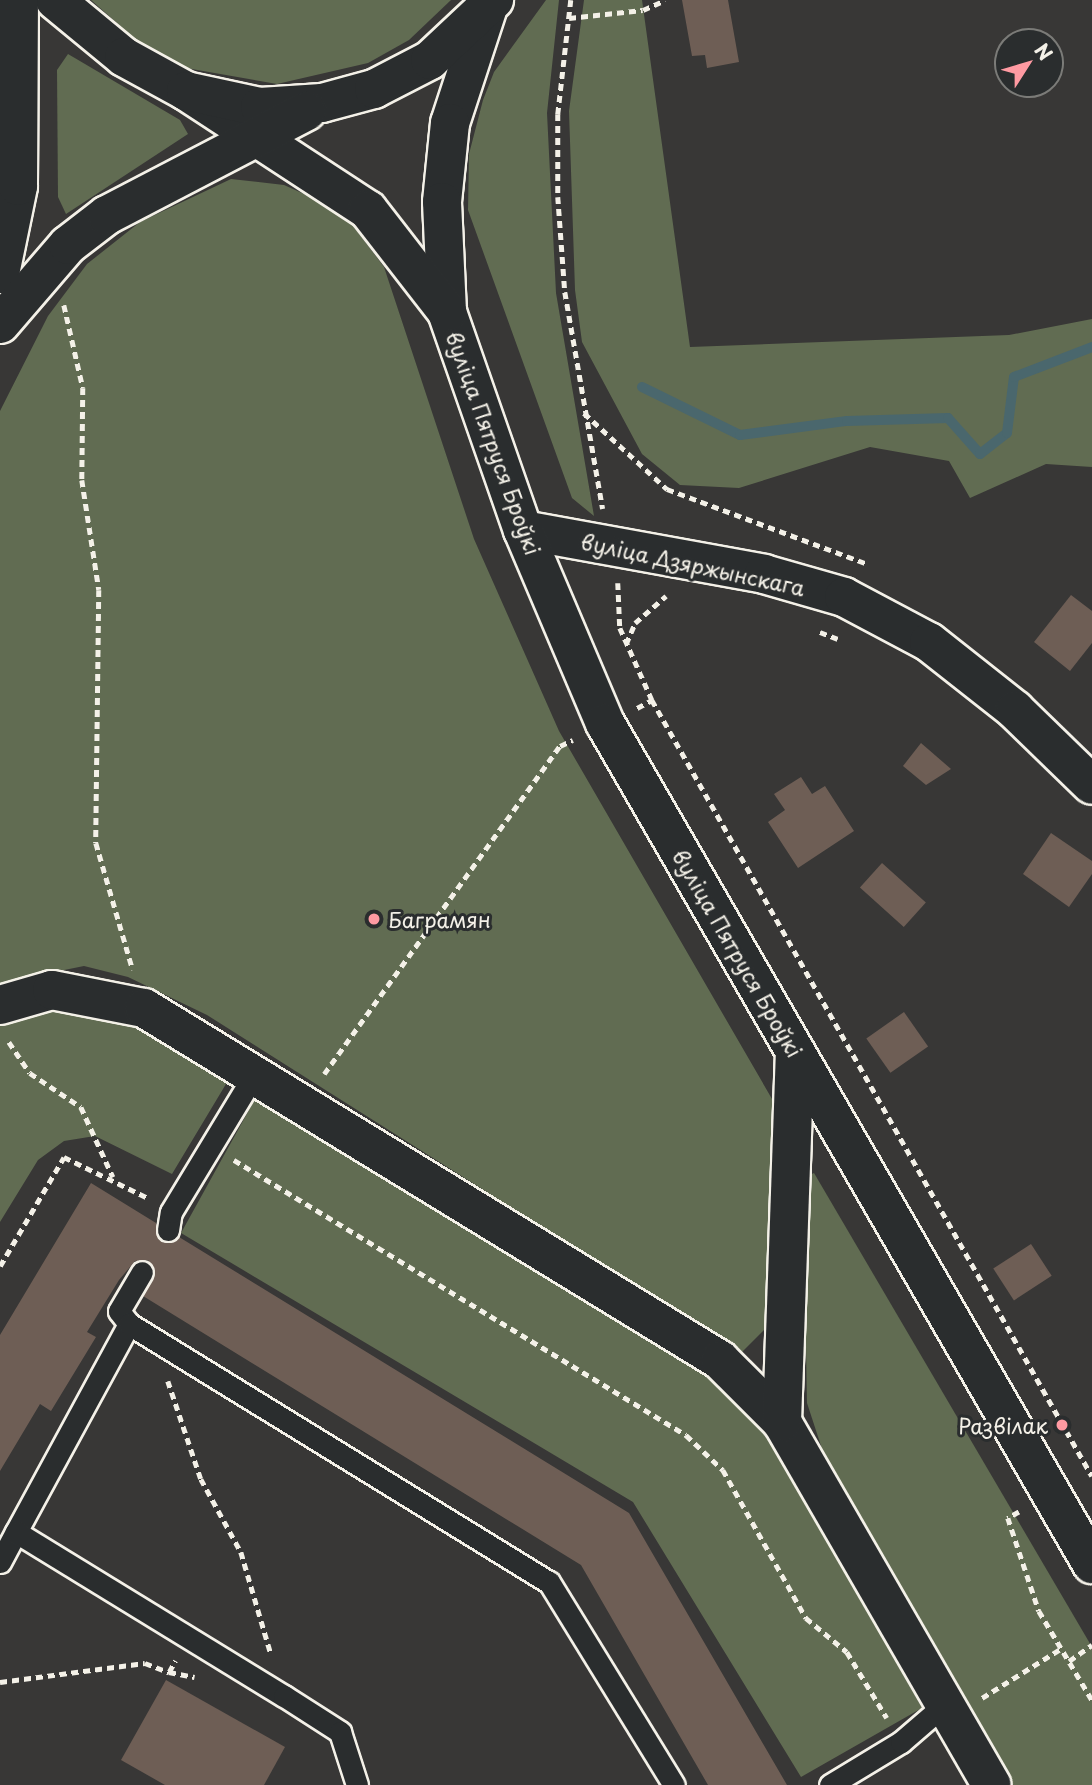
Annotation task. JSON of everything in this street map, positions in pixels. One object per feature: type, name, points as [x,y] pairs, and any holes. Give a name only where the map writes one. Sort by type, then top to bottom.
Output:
[{"type":"main road","points":[[0,274],[18,186],[19,0]]},
{"type":"main road","points":[[55,0],[124,57],[186,91],[260,107],[322,103],[374,89],[429,60],[490,5]]},
{"type":"main road","name":"вуліца Пятруся Броўкі","points":[[490,5],[450,123],[442,202],[447,312],[523,530],[605,723],[1092,1564]]},
{"type":"main road","name":"вуліца Пятруся Броўкі","points":[[186,91],[253,138],[323,175],[368,210],[447,312]]},
{"type":"main road","points":[[0,324],[68,245],[107,215],[322,103]]},
{"type":"main road","name":"вуліца Дзяржынскага","points":[[523,530],[764,574],[844,597],[929,642],[1016,710],[1092,785]]},
{"type":"main road","points":[[0,1005],[52,990],[144,1008],[720,1360],[782,1422],[992,1785]]},
{"type":"main road","points":[[782,1422],[795,1052]]},
{"type":"lane","points":[[169,1221],[254,1075]]},
{"type":"lane","points":[[142,1272],[119,1311],[129,1324],[549,1582],[674,1785]]},
{"type":"lane","points":[[0,1562],[129,1324]]},
{"type":"lane","points":[[16,1532],[340,1731],[357,1785]]},
{"type":"lane","points":[[831,1785],[949,1710]]},
{"type":"path","points":[[571,0],[558,114],[558,197],[583,412],[610,545],[626,644],[652,700],[1090,1473],[1008,1518],[1039,1611],[1092,1700]]},
{"type":"path","points":[[569,18],[631,12],[665,0]]},
{"type":"path","points":[[60,290],[83,388],[82,480],[99,590],[96,843],[144,1008]]},
{"type":"path","points":[[583,412],[667,489],[846,551],[878,570]]},
{"type":"path","points":[[626,644],[635,623],[659,597],[671,595]]},
{"type":"path","points":[[817,630],[842,641]]},
{"type":"path","points":[[303,1105],[560,746],[652,700]]},
{"type":"path","points":[[0,1029],[30,1073],[81,1107],[114,1178]]},
{"type":"path","points":[[211,1146],[686,1435],[723,1470],[806,1618],[847,1652],[901,1742]]},
{"type":"path","points":[[0,1266],[64,1157],[114,1178],[169,1221]]},
{"type":"path","points":[[154,1337],[201,1479],[241,1552],[284,1696]]},
{"type":"path","points":[[0,1682],[145,1663],[169,1672],[188,1637]]},
{"type":"path","points":[[1069,1661],[1092,1645]]},
{"type":"path","points":[[949,1710],[1062,1648]]},
{"type":"green space","points":[[91,0],[451,0],[409,40],[368,63],[277,84],[186,68],[144,47]]},
{"type":"green space","points":[[546,0],[559,0],[547,113],[556,293],[594,516],[572,498],[468,210],[469,154],[483,100],[494,72]]},
{"type":"green space","points":[[584,0],[642,0],[690,347],[1009,335],[1092,319],[1092,467],[1046,464],[970,498],[949,461],[870,447],[739,488],[680,485],[642,454],[582,342],[575,290],[569,111]]},
{"type":"green space","points":[[68,54],[180,120],[188,134],[66,214],[58,197],[57,70]]},
{"type":"green space","points":[[231,179],[284,185],[320,201],[351,223],[384,267],[474,539],[559,731],[779,1111],[766,1328],[741,1353],[207,1015],[128,977],[84,966],[0,983],[0,411],[48,316],[87,264],[140,222]]},
{"type":"green space","points":[[49,1008],[133,1020],[229,1079],[172,1174],[95,1136],[64,1141],[38,1160],[0,1222],[0,1025]]},
{"type":"green space","points":[[254,1101],[264,1101],[727,1388],[776,1441],[922,1708],[801,1777],[633,1502],[181,1233]]},
{"type":"green space","points":[[814,1173],[1092,1647],[1092,1785],[1013,1785],[824,1455],[807,1403],[803,1178]]},
{"type":"building","points":[[682,0],[728,0],[739,62],[707,68],[705,55],[692,56]]},
{"type":"building","points":[[1071,595],[1092,611],[1092,643],[1070,671],[1034,642]]},
{"type":"building","points":[[921,743],[951,769],[926,785],[903,766]]},
{"type":"building","points":[[801,777],[812,794],[825,786],[854,831],[798,868],[768,822],[785,810],[774,794]]},
{"type":"building","points":[[1051,833],[1092,861],[1092,874],[1069,907],[1023,874]]},
{"type":"building","points":[[882,863],[926,902],[904,927],[860,888]]},
{"type":"building","points":[[904,1012],[928,1046],[890,1073],[866,1038]]},
{"type":"building","points":[[91,1183],[156,1223],[160,1240],[179,1237],[629,1513],[787,1785],[708,1785],[581,1565],[143,1296],[155,1273],[148,1260],[135,1261],[119,1280],[87,1332],[96,1337],[51,1411],[40,1404],[0,1471],[0,1335]]},
{"type":"building","points":[[1031,1244],[1052,1276],[1014,1300],[993,1269]]},
{"type":"building","points":[[166,1680],[285,1747],[264,1785],[165,1785],[121,1760]]},
{"type":"waterway","points":[[642,387],[740,435],[847,421],[948,418],[980,454],[1007,433],[1014,377],[1092,347]]},
{"type":"place","name":"Баграмян","points":[[374,919]]},
{"type":"place","name":"Развілак","points":[[1062,1425]]}]
